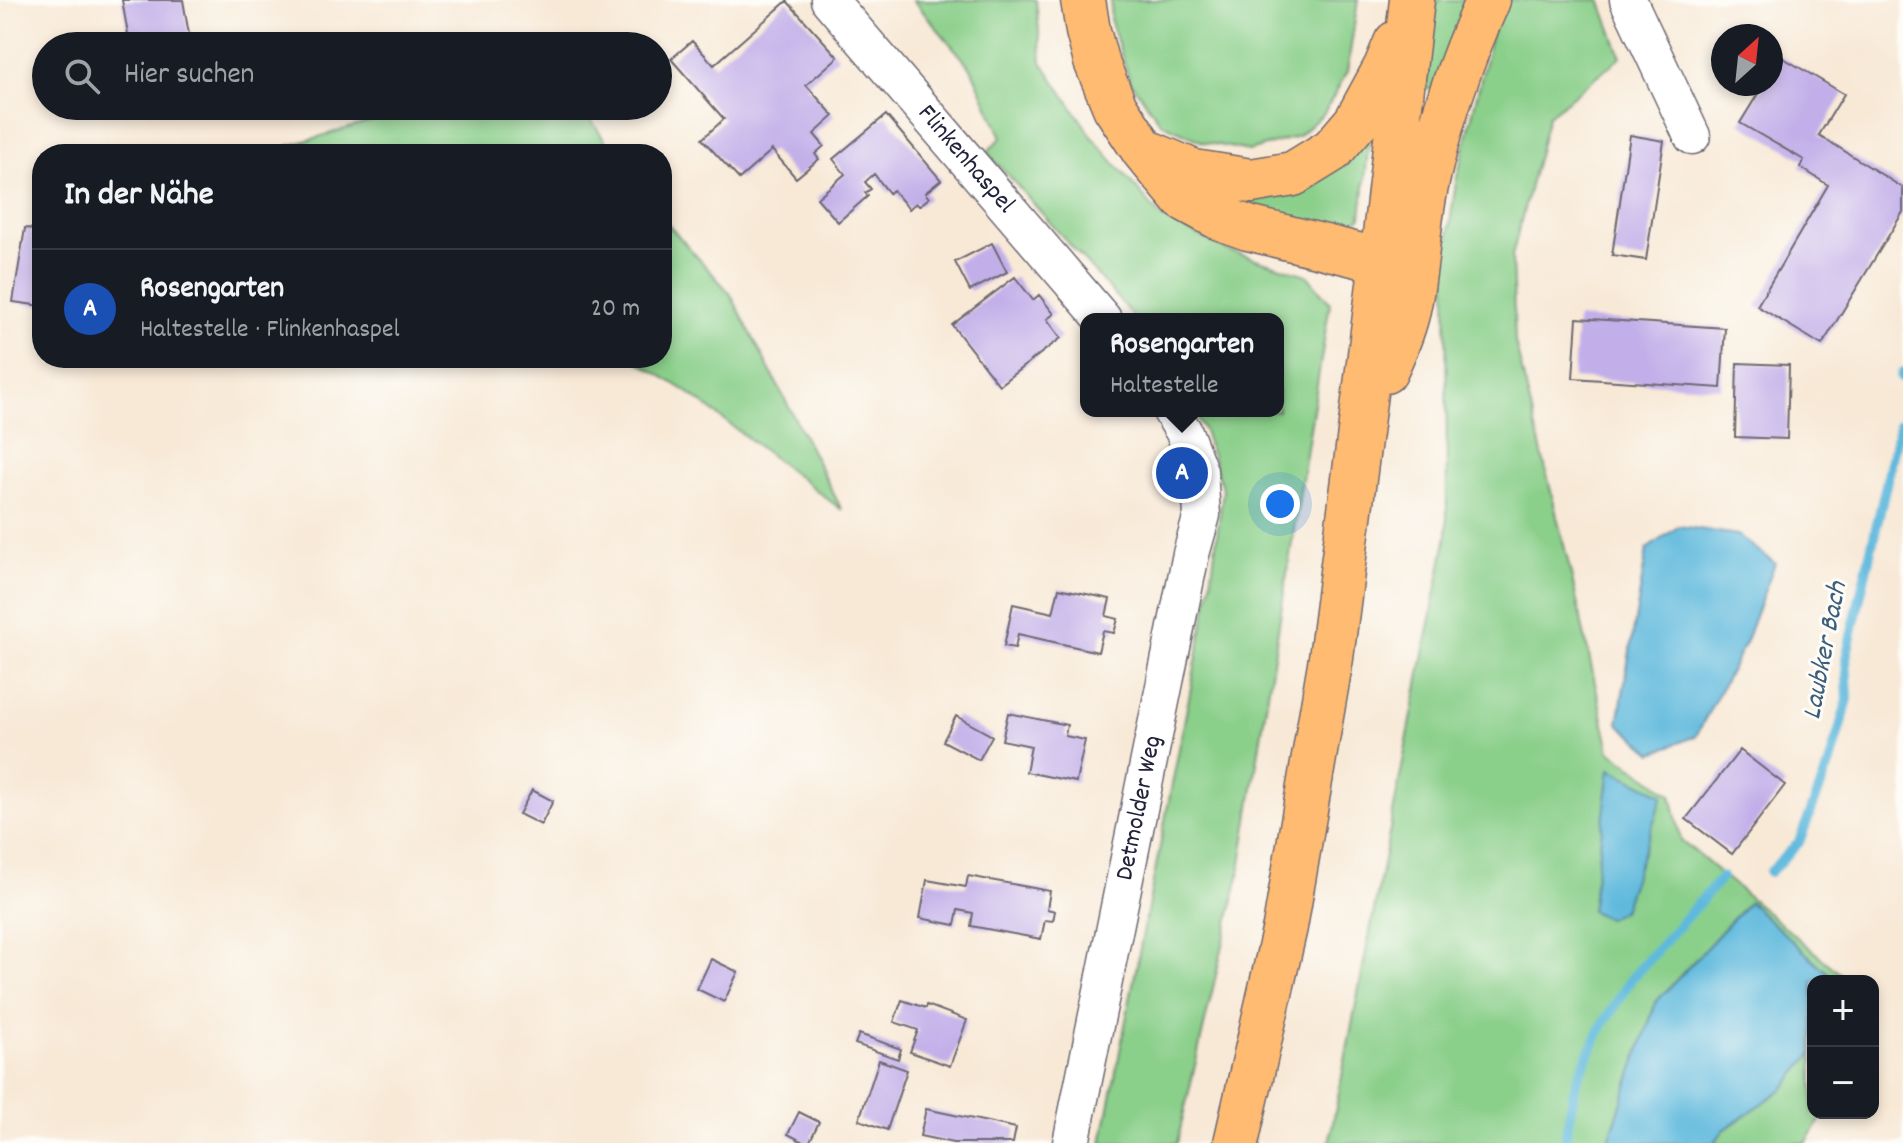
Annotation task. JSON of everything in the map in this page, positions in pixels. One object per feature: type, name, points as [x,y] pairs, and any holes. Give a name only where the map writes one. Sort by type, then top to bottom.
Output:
[{"type":"main road","points":[[1083,0],[1096,61],[1115,107],[1144,151],[1183,198],[1218,217],[1248,228],[1382,261]]},
{"type":"main road","points":[[1144,151],[1194,172],[1251,181],[1293,174],[1332,150],[1356,122],[1386,67],[1412,0]]},
{"type":"main road","points":[[1236,1143],[1285,927],[1331,658],[1412,0]]},
{"type":"main road","points":[[1360,433],[1398,342],[1407,312],[1429,174],[1454,92],[1488,0]]},
{"type":"street","name":"Flinkenhaspel","points":[[829,0],[1098,313]]},
{"type":"street","points":[[1628,0],[1692,136]]},
{"type":"street","name":"Detmolder Weg","points":[[1071,1143],[1191,554],[1202,515],[1199,471],[1175,417]]},
{"type":"green space","points":[[913,0],[1036,0],[1042,62],[1093,138],[1161,217],[1227,250],[1307,275],[1330,303],[1239,876],[1177,1143],[1102,1143],[1210,590],[1223,490],[1197,417],[1284,417],[1284,313],[1130,313],[987,152],[1002,137],[971,68]]},
{"type":"green space","points":[[1111,0],[1358,0],[1347,72],[1324,113],[1298,136],[1249,151],[1203,142],[1161,123],[1130,81],[1110,19]]},
{"type":"green space","points":[[1437,0],[1466,0],[1438,89],[1426,89]]},
{"type":"green space","points":[[1508,0],[1600,0],[1621,57],[1548,116],[1512,256],[1515,342],[1610,751],[1671,794],[1681,840],[1842,975],[1830,975],[1749,902],[1656,1002],[1608,1143],[1329,1143],[1447,535],[1446,251],[1456,182],[1492,33]]},
{"type":"green space","points":[[375,120],[591,120],[607,144],[295,144]]},
{"type":"green space","points":[[1361,140],[1369,141],[1361,217],[1337,232],[1222,203]]},
{"type":"green space","points":[[672,229],[730,293],[842,510],[686,391],[648,368],[672,368]]},
{"type":"green space","points":[[1807,1060],[1807,1119],[1821,1119],[1806,1143],[1714,1143],[1724,1130],[1783,1089]]},
{"type":"water","points":[[1679,526],[1738,535],[1775,563],[1745,643],[1696,736],[1653,753],[1618,723],[1647,549]]},
{"type":"water","points":[[1610,769],[1663,795],[1623,910],[1608,919],[1591,911]]},
{"type":"water","points":[[1749,902],[1830,975],[1807,975],[1807,1060],[1783,1089],[1724,1130],[1714,1143],[1608,1143],[1656,1002]]},
{"type":"building","points":[[122,0],[183,0],[189,32],[128,32]]},
{"type":"building","points":[[787,1],[838,57],[806,85],[834,116],[814,134],[824,146],[815,154],[819,159],[796,178],[772,150],[739,179],[702,139],[724,119],[672,58],[692,41],[714,65]]},
{"type":"building","points":[[1783,58],[1844,94],[1819,135],[1903,188],[1903,212],[1822,345],[1757,306],[1828,185],[1800,167],[1804,160],[1740,123],[1757,96],[1783,96]]},
{"type":"building","points":[[886,115],[941,180],[925,193],[929,198],[909,209],[893,190],[889,193],[874,174],[865,182],[871,189],[865,193],[868,196],[838,222],[817,198],[845,174],[833,159]]},
{"type":"building","points":[[1630,135],[1664,141],[1646,260],[1612,255]]},
{"type":"building","points":[[25,228],[32,229],[32,305],[13,302]]},
{"type":"building","points":[[992,243],[1007,272],[970,291],[955,262]]},
{"type":"building","points":[[1015,277],[1033,300],[1039,295],[1054,314],[1047,319],[1061,338],[999,385],[952,325]]},
{"type":"building","points":[[1577,318],[1725,328],[1721,388],[1573,378]]},
{"type":"building","points":[[1737,363],[1789,365],[1787,439],[1735,437]]},
{"type":"building","points":[[1059,588],[1110,599],[1106,616],[1118,619],[1114,633],[1103,631],[1098,652],[1018,634],[1015,648],[1004,646],[1013,604],[1053,613]]},
{"type":"building","points":[[1008,713],[1067,725],[1065,736],[1085,740],[1076,782],[1026,772],[1031,746],[1002,740]]},
{"type":"building","points":[[956,716],[992,736],[979,760],[943,741]]},
{"type":"building","points":[[1740,750],[1785,785],[1732,854],[1686,819]]},
{"type":"building","points":[[532,790],[553,801],[541,825],[519,814]]},
{"type":"building","points":[[968,876],[1050,891],[1047,909],[1055,911],[1053,921],[1045,920],[1041,939],[971,926],[973,913],[958,910],[955,925],[920,918],[927,880],[966,887]]},
{"type":"building","points":[[711,959],[738,972],[724,1002],[697,989]]},
{"type":"building","points":[[902,1000],[926,1008],[927,1005],[967,1020],[950,1066],[910,1052],[918,1030],[894,1022]]},
{"type":"building","points":[[859,1034],[901,1049],[898,1059],[855,1044]]},
{"type":"building","points":[[879,1060],[907,1070],[887,1130],[859,1120]]},
{"type":"building","points":[[926,1109],[1016,1128],[1013,1143],[953,1143],[920,1136]]},
{"type":"building","points":[[799,1112],[819,1122],[809,1143],[788,1134]]},
{"type":"waterway","name":"Laubker Bach","points":[[1901,377],[1903,372]]},
{"type":"waterway","name":"Laubker Bach","points":[[1770,872],[1799,842],[1829,765],[1848,699],[1846,658],[1900,424]]},
{"type":"waterway","name":"Laubker Bach","points":[[1564,1143],[1576,1082],[1602,1026],[1631,979],[1722,877]]},
{"type":"place","name":"Rosengarten","points":[[1182,473]]}]
